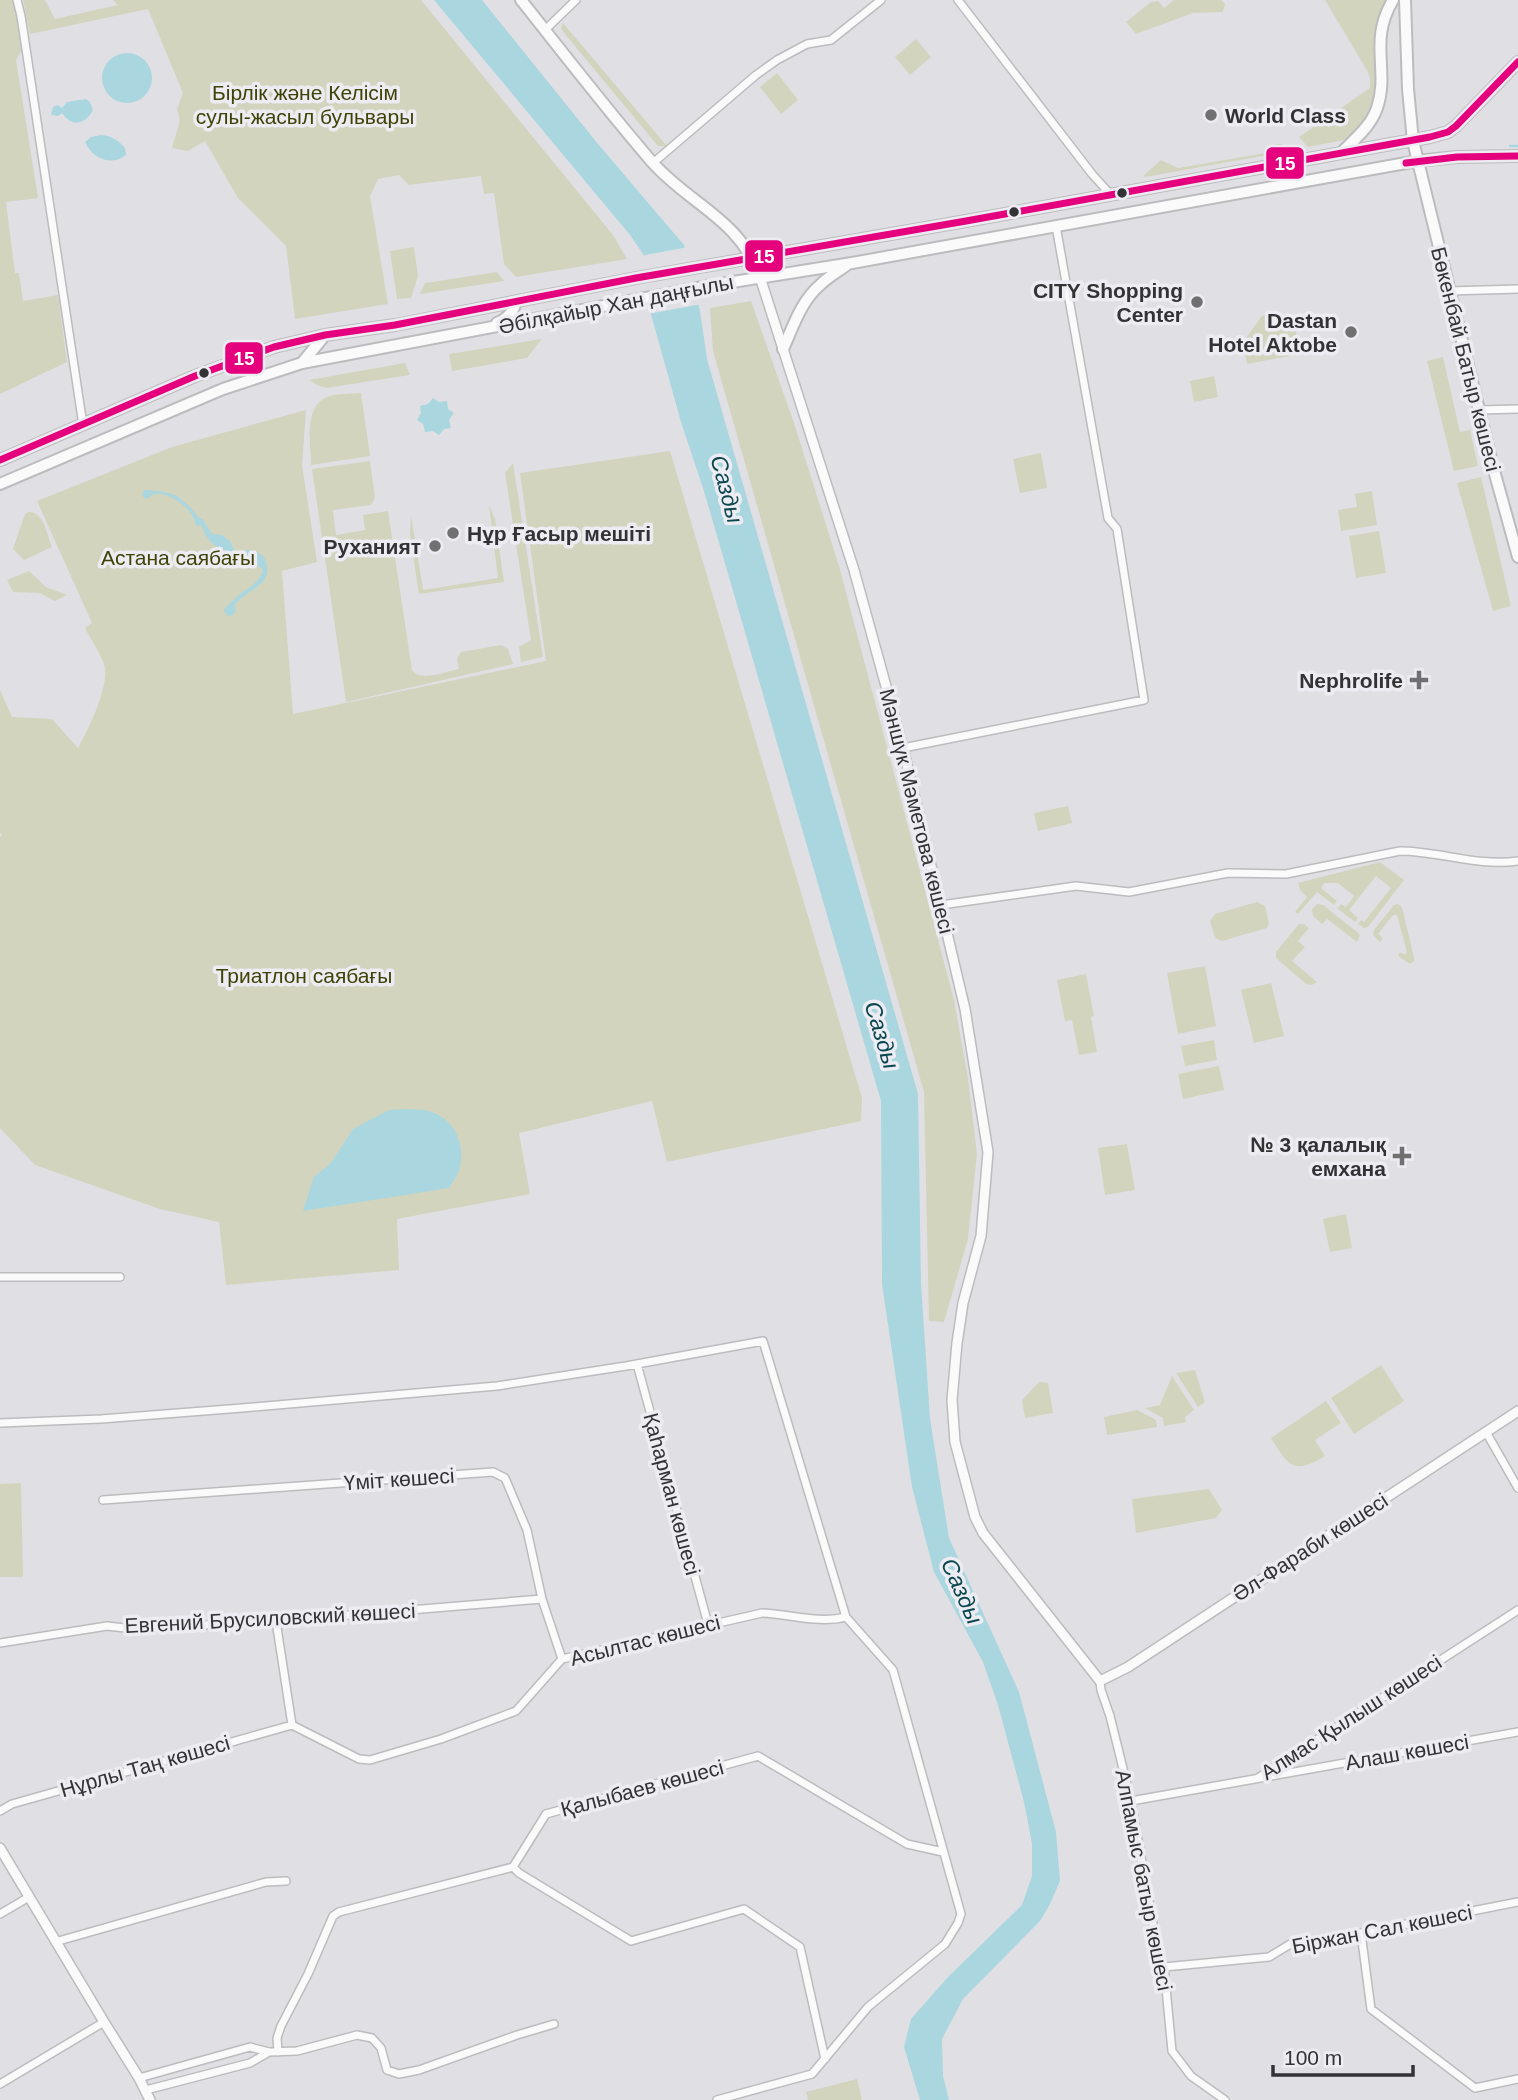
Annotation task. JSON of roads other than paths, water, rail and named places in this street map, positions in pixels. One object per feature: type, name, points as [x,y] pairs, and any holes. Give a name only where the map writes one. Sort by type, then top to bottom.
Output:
[{"type":"main road","name":"Мәншүк Мәметова көшесі","points":[[521,0],[653,163],[740,239],[754,259],[760,277]]},
{"type":"main road","points":[[1342,152],[1369,122],[1377,108],[1381,83],[1380,36],[1385,13],[1393,0]]},
{"type":"main road","name":"Бөкенбай Батыр көшесі","points":[[1405,0],[1408,89],[1417,161],[1479,410],[1516,540],[1518,557]]},
{"type":"main road","name":"Әбілқайыр Хан даңғылы","points":[[0,460],[195,376],[274,347],[325,335],[395,325],[636,278],[1111,196],[1413,141],[1448,132],[1518,62]]},
{"type":"main road","name":"Әбілқайыр Хан даңғылы","points":[[0,484],[223,389],[302,363],[640,298],[1417,161],[1518,156]]},
{"type":"main road","points":[[1293,161],[1296,183]]},
{"type":"main road","points":[[966,222],[968,242]]},
{"type":"main road","points":[[869,238],[873,259]]},
{"type":"main road","points":[[783,349],[810,296],[820,285],[850,263]]},
{"type":"main road","points":[[478,331],[502,321],[514,310],[516,302]]},
{"type":"main road","points":[[302,363],[325,335]]},
{"type":"street","points":[[17,0],[83,425]]},
{"type":"street","points":[[545,30],[576,0]]},
{"type":"street","points":[[653,163],[756,75],[807,44],[831,40],[881,0]]},
{"type":"street","points":[[958,0],[1111,196]]},
{"type":"street","points":[[903,748],[1144,700],[1117,529],[1108,518],[1056,226]]},
{"type":"street","name":"Мәншүк Мәметова көшесі","points":[[760,277],[846,543],[903,748],[965,1009],[988,1152],[981,1236],[963,1303],[957,1343],[952,1400],[954,1437],[975,1517],[983,1533],[1100,1681]]},
{"type":"street","points":[[1449,291],[1518,289]]},
{"type":"street","points":[[1479,410],[1518,409]]},
{"type":"street","points":[[941,905],[1076,886],[1129,892],[1228,873],[1286,874],[1400,851],[1493,863],[1518,861]]},
{"type":"street","points":[[0,1277],[120,1277]]},
{"type":"street","points":[[0,1423],[101,1419],[497,1386],[763,1341],[846,1616],[892,1670],[961,1914],[945,1944],[868,2007],[812,2074],[717,2100]]},
{"type":"street","name":"Қаһарман көшесі","points":[[637,1364],[708,1624]]},
{"type":"street","name":"Әл-Фараби көшесі","points":[[1100,1681],[1139,1660],[1518,1411]]},
{"type":"street","points":[[1486,1432],[1518,1488]]},
{"type":"street","name":"Үміт көшесі","points":[[103,1500],[492,1472],[505,1478],[527,1530],[542,1599],[562,1659]]},
{"type":"street","name":"Евгений Брусиловский көшесі","points":[[0,1643],[107,1626],[134,1629],[276,1621],[542,1599]]},
{"type":"street","name":"Алмас Қылыш көшесі","points":[[1131,1801],[1255,1780],[1518,1610]]},
{"type":"street","name":"Асылтас көшесі","points":[[292,1725],[359,1759],[370,1760],[441,1739],[516,1711],[562,1659],[762,1613],[819,1620],[846,1616]]},
{"type":"street","points":[[276,1621],[292,1725]]},
{"type":"street","name":"Алпамыс батыр көшесі","points":[[1100,1681],[1131,1801],[1158,1952],[1164,1967],[1172,2051],[1191,2076],[1225,2100]]},
{"type":"street","name":"Нұрлы Таң көшесі","points":[[0,1811],[12,1804],[292,1725]]},
{"type":"street","name":"Алаш көшесі","points":[[1255,1780],[1518,1732]]},
{"type":"street","name":"Қалыбаев көшесі","points":[[513,1867],[546,1814],[758,1756],[907,1844],[943,1852]]},
{"type":"street","points":[[0,1848],[150,2100]]},
{"type":"street","points":[[278,2052],[276,2038],[308,1975],[333,1916],[339,1912],[513,1867],[631,1941],[744,1909],[800,1947],[825,2059]]},
{"type":"street","points":[[55,1942],[265,1882],[286,1881]]},
{"type":"street","points":[[0,1914],[29,1897]]},
{"type":"street","name":"Біржан Сал көшесі","points":[[1164,1967],[1269,1957],[1292,1943],[1361,1933],[1518,1902]]},
{"type":"street","points":[[1361,1933],[1371,2009],[1475,2088],[1518,2079]]},
{"type":"street","points":[[0,2084],[104,2022]]},
{"type":"street","points":[[139,2078],[250,2047],[269,2052],[297,2051],[357,2035],[372,2038],[380,2048],[387,2070],[398,2074],[419,2070],[554,2024]]},
{"type":"street","points":[[146,2090],[250,2063],[269,2052]]},
{"type":"water","name":"Сазды","points":[[434,0],[482,0],[598,144],[684,245],[700,311],[707,359],[918,1094],[921,1283],[930,1419],[949,1538],[1019,1692],[1056,1832],[1060,1881],[1040,1921],[963,1999],[942,2039],[943,2076],[949,2100],[920,2100],[904,2047],[911,2019],[948,1977],[1022,1905],[1032,1876],[1032,1844],[1024,1802],[998,1705],[983,1662],[934,1572],[912,1487],[882,1284],[881,1101],[704,491],[681,422],[649,307],[643,254]]},
{"type":"water","points":[[127,53],[145,60],[152,78],[145,96],[127,103],[109,96],[102,78],[109,60]]},
{"type":"water","points":[[86,99],[93,110],[83,121],[70,121],[62,113],[58,116],[51,115],[53,107],[58,105],[62,108],[67,102]]},
{"type":"water","points":[[101,135],[117,141],[125,148],[126,155],[120,159],[108,160],[92,152],[85,142],[91,137]]},
{"type":"water","points":[[433,398],[439,402],[447,401],[448,409],[454,413],[449,420],[451,428],[444,429],[439,435],[433,431],[425,432],[423,424],[417,420],[421,413],[420,406],[428,404]]},
{"type":"water","points":[[144,490],[170,493],[182,499],[200,519],[202,518],[213,534],[222,535],[230,541],[236,554],[250,550],[264,557],[267,575],[264,581],[234,606],[236,610],[233,615],[228,616],[225,608],[258,580],[263,571],[261,567],[252,565],[248,555],[235,557],[232,552],[217,547],[209,540],[201,525],[196,526],[191,513],[174,498],[153,494],[145,499],[142,495]]},
{"type":"water","points":[[389,1110],[427,1110],[438,1115],[446,1120],[457,1135],[461,1163],[449,1188],[303,1211],[314,1177],[330,1164],[353,1129]]},
{"type":"waterway","points":[[1510,146],[1518,146]]},
{"type":"place","name":"World Class","points":[[1211,115]]},
{"type":"place","name":"CITY Shopping Center","points":[[1197,302]]},
{"type":"place","name":"Dastan Hotel Aktobe","points":[[1351,332]]},
{"type":"place","name":"Нұр Ғасыр мешіті","points":[[453,533]]},
{"type":"place","name":"Руханият","points":[[435,546]]},
{"type":"place","name":"Nephrolife","points":[[1419,680]]},
{"type":"place","name":"№ 3 қалалық емхана","points":[[1402,1156]]},
{"type":"park label","name":"Бірлік және Келісім сулы-жасыл бульвары","points":[[305,104]]},
{"type":"park label","name":"Астана саябағы","points":[[178,557]]},
{"type":"park label","name":"Триатлон саябағы","points":[[304,975]]}]
